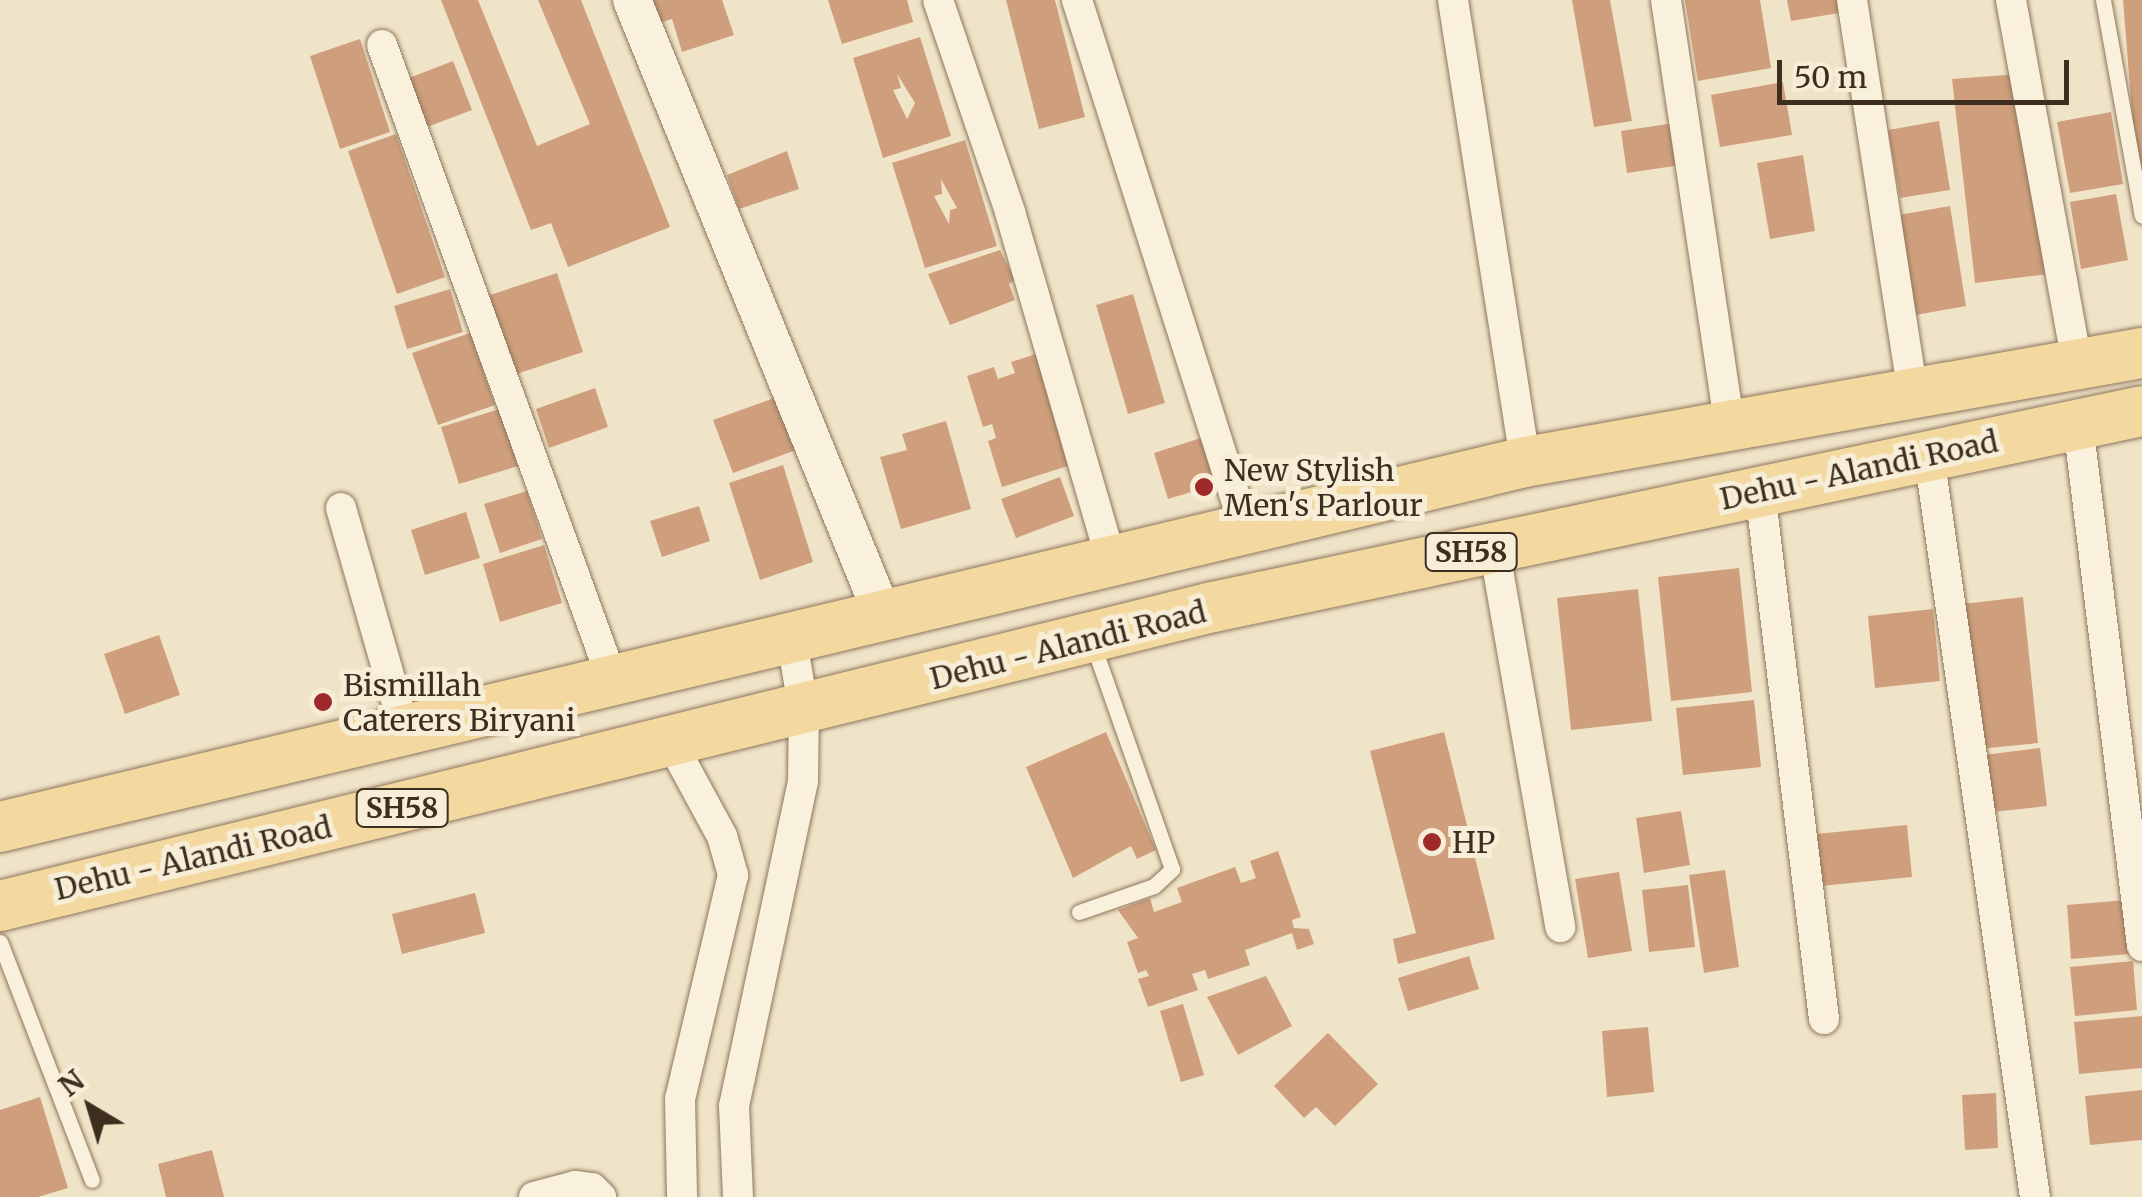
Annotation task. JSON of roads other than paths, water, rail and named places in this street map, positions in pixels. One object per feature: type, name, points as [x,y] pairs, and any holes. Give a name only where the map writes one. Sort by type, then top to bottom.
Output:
[{"type":"main road","name":"Dehu - Alandi Road","points":[[0,827],[612,679],[792,641],[1110,557],[1525,462],[2142,353]]},
{"type":"main road","name":"Dehu - Alandi Road","points":[[0,906],[1090,639],[1494,547],[2142,411]]},
{"type":"street","points":[[632,0],[884,618]]},
{"type":"street","points":[[938,0],[1010,212],[1110,557]]},
{"type":"street","points":[[1077,0],[1245,528]]},
{"type":"street","points":[[1452,0],[1525,462]]},
{"type":"street","points":[[1666,0],[1729,424]]},
{"type":"street","points":[[1852,0],[1913,393]]},
{"type":"street","points":[[2011,0],[2077,364]]},
{"type":"street","points":[[382,45],[612,679]]},
{"type":"street","points":[[2078,424],[2142,946]]},
{"type":"street","points":[[1928,456],[2035,1197]]},
{"type":"street","points":[[1760,491],[1824,1020]]},
{"type":"street","points":[[341,508],[404,728]]},
{"type":"street","points":[[1494,547],[1560,927]]},
{"type":"street","points":[[738,1197],[734,1106],[789,869],[803,781],[804,712],[792,641]]},
{"type":"street","points":[[672,744],[722,836],[733,875],[680,1099],[682,1197]]},
{"type":"street","points":[[534,1197],[575,1186],[592,1188],[601,1197]]},
{"type":"lane","points":[[2102,0],[2142,216]]},
{"type":"lane","points":[[1079,912],[1154,886],[1172,869],[1090,639]]},
{"type":"lane","points":[[0,942],[92,1180]]},
{"type":"place","name":"New Stylish Men's Parlour","points":[[1204,487]]},
{"type":"place","name":"Bismillah Caterers Biryani","points":[[323,702]]},
{"type":"place","name":"HP","points":[[1432,842]]}]
